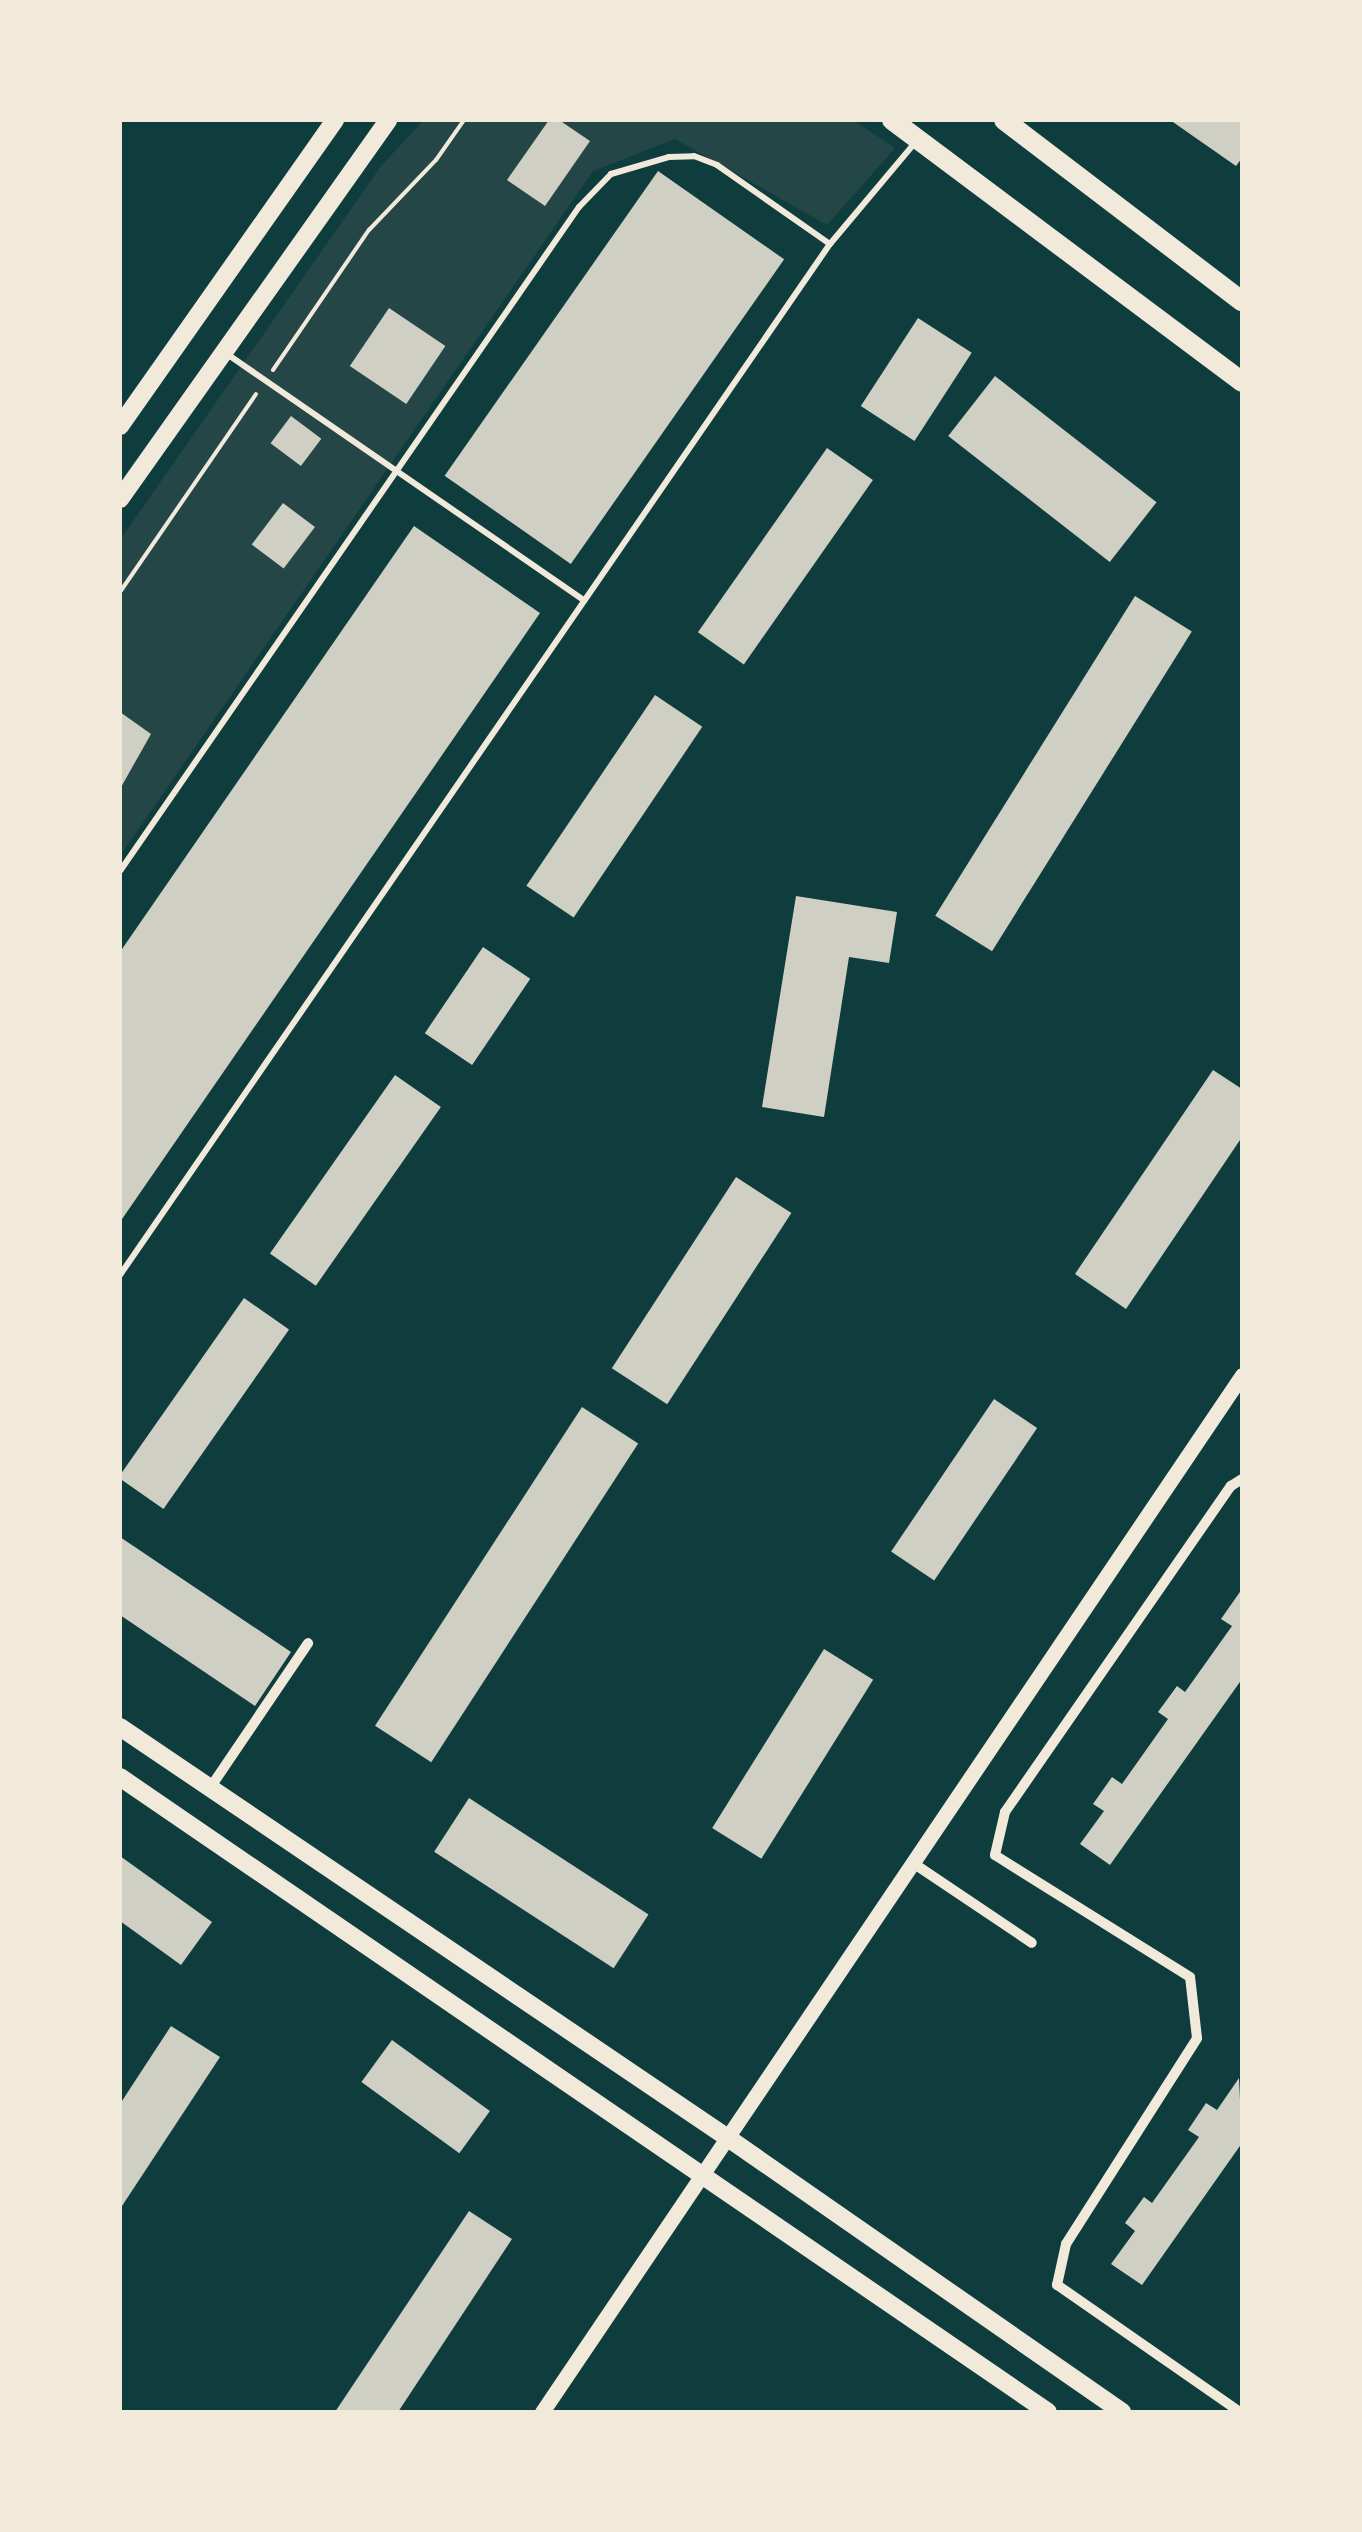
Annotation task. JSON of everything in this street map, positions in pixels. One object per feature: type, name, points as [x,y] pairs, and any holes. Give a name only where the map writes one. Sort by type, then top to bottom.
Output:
[{"type":"main road","points":[[120,426],[335,120]]},
{"type":"main road","points":[[120,499],[388,120]]},
{"type":"main road","points":[[892,120],[1242,382]]},
{"type":"main road","points":[[1004,120],[1239,292]]},
{"type":"main road","points":[[120,1727],[728,2138],[1122,2412]]},
{"type":"main road","points":[[120,1777],[703,2172],[1048,2412]]},
{"type":"street","points":[[548,2410],[703,2172],[1242,1375]]},
{"type":"street","points":[[1240,2412],[1058,2285],[1066,2244],[1198,2038],[1190,1977],[995,1855],[1005,1812],[1230,1486],[1242,1480]]},
{"type":"street","points":[[210,1788],[308,1643]]},
{"type":"street","points":[[913,1863],[1032,1943]]},
{"type":"lane","points":[[120,1275],[830,244],[918,139]]},
{"type":"lane","points":[[120,871],[579,207],[611,174],[669,157],[694,156],[716,164],[830,244]]},
{"type":"lane","points":[[224,351],[584,600]]},
{"type":"path","points":[[120,592],[369,230],[436,160],[464,120]]},
{"type":"shaded area","points":[[424,120],[853,120],[895,148],[827,225],[675,139],[593,171],[120,856],[120,540],[381,166]]},
{"type":"building","points":[[549,120],[559,120],[590,141],[545,206],[507,180]]},
{"type":"building","points":[[1170,120],[1242,120],[1242,158],[1236,166]]},
{"type":"building","points":[[658,171],[784,259],[571,564],[445,476]]},
{"type":"building","points":[[389,308],[445,346],[406,404],[350,366]]},
{"type":"building","points":[[918,318],[972,353],[914,441],[861,406]]},
{"type":"building","points":[[995,376],[1157,502],[1110,562],[948,436]]},
{"type":"building","points":[[291,416],[321,439],[301,466],[271,443]]},
{"type":"building","points":[[827,448],[873,480],[744,664],[698,632]]},
{"type":"building","points":[[283,503],[315,527],[284,569],[252,545]]},
{"type":"building","points":[[414,526],[540,613],[120,1222],[120,952]]},
{"type":"building","points":[[1135,596],[1192,632],[992,951],[935,916]]},
{"type":"building","points":[[655,695],[702,727],[574,918],[526,886]]},
{"type":"building","points":[[120,712],[151,734],[120,789]]},
{"type":"building","points":[[796,896],[897,912],[889,963],[849,957],[824,1117],[762,1107]]},
{"type":"building","points":[[483,947],[530,979],[472,1065],[425,1033]]},
{"type":"building","points":[[1213,1070],[1242,1089],[1242,1137],[1126,1309],[1075,1274]]},
{"type":"building","points":[[395,1075],[441,1107],[316,1286],[270,1254]]},
{"type":"building","points":[[736,1177],[791,1213],[667,1404],[612,1368]]},
{"type":"building","points":[[244,1298],[289,1330],[163,1509],[120,1475]]},
{"type":"building","points":[[994,1399],[1037,1428],[934,1581],[891,1552]]},
{"type":"building","points":[[582,1407],[638,1443],[431,1762],[375,1726]]},
{"type":"building","points":[[120,1537],[291,1652],[255,1706],[120,1615]]},
{"type":"building","points":[[1242,1589],[1242,1679],[1110,1865],[1080,1844],[1104,1811],[1093,1804],[1112,1777],[1122,1784],[1168,1719],[1158,1712],[1177,1686],[1185,1692],[1232,1626],[1221,1619]]},
{"type":"building","points":[[824,1649],[873,1680],[761,1859],[712,1828]]},
{"type":"building","points":[[469,1798],[648,1915],[614,1968],[434,1852]]},
{"type":"building","points":[[120,1856],[212,1922],[181,1965],[120,1921]]},
{"type":"building","points":[[171,2026],[220,2057],[120,2209],[120,2104]]},
{"type":"building","points":[[392,2040],[490,2111],[459,2153],[361,2082]]},
{"type":"building","points":[[1239,2078],[1242,2143],[1142,2285],[1111,2264],[1135,2231],[1125,2223],[1144,2197],[1152,2203],[1199,2137],[1188,2130],[1206,2103],[1217,2110]]},
{"type":"building","points":[[469,2211],[512,2239],[398,2412],[335,2412]]}]
